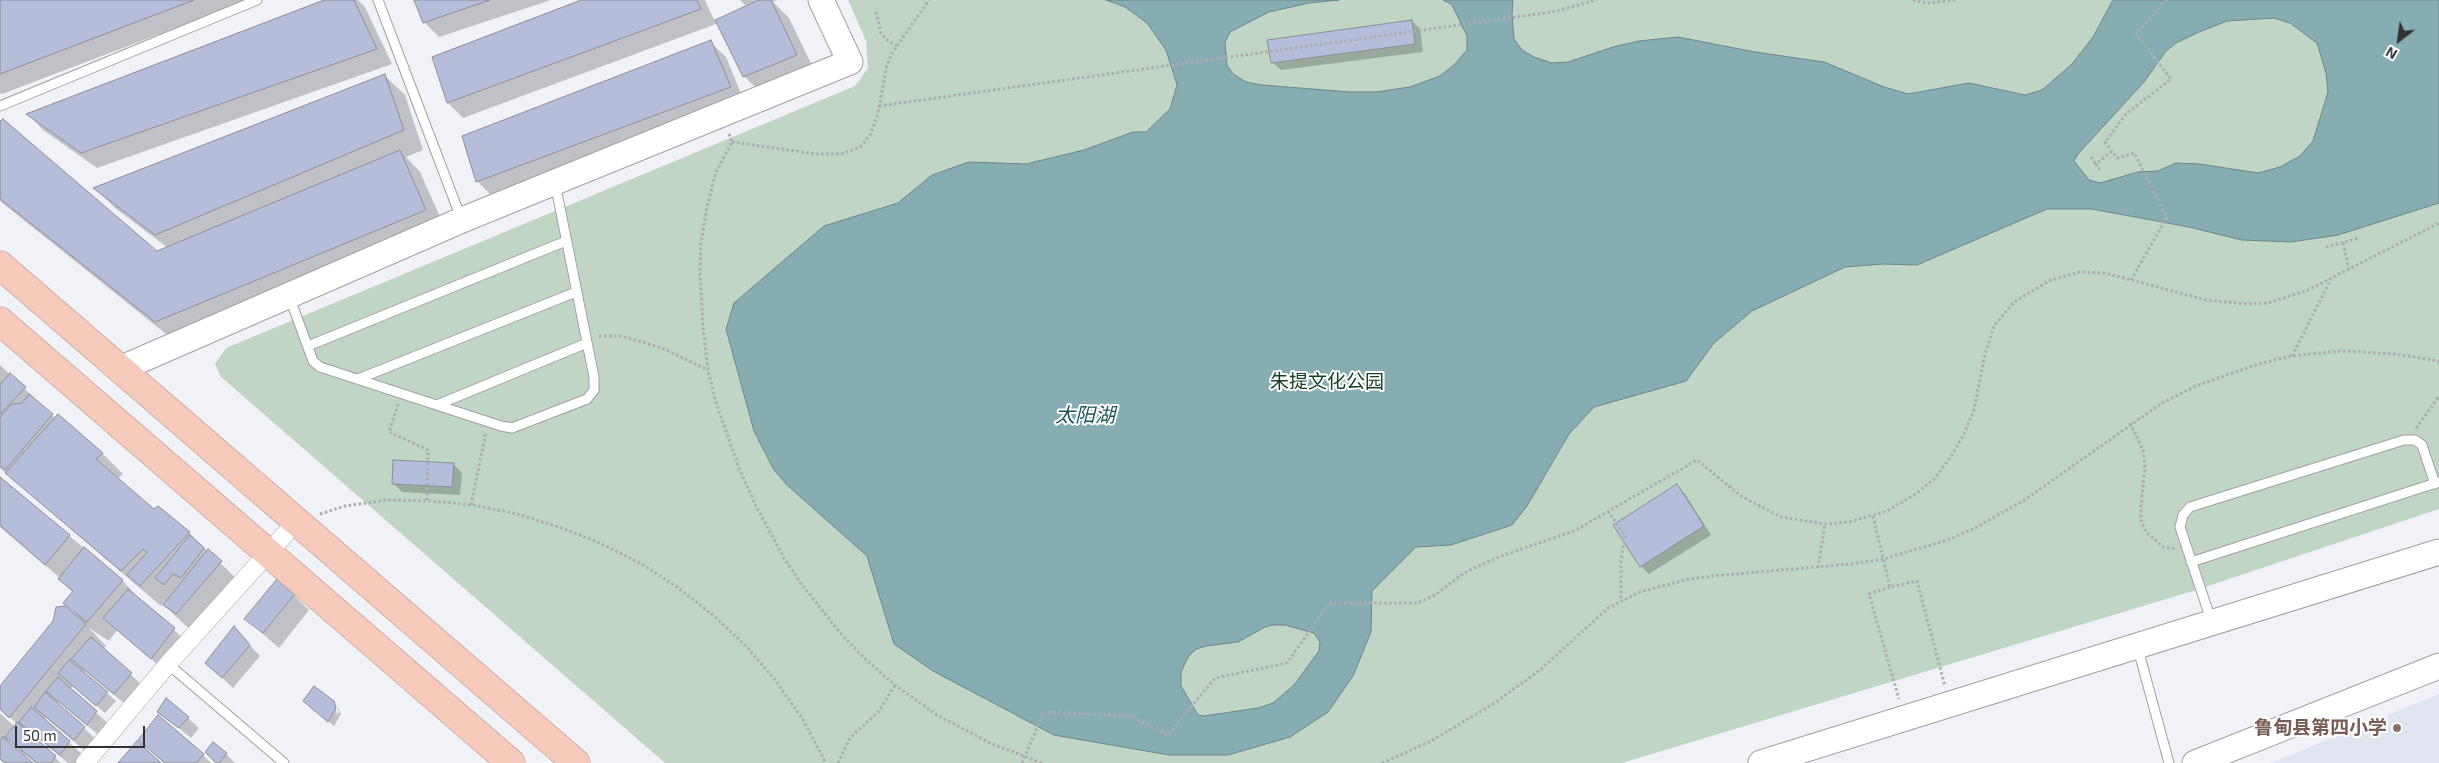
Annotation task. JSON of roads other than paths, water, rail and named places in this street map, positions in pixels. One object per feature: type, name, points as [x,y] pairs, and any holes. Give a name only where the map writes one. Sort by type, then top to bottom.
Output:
[{"type":"highway","points":[[0,265],[576,763]]},
{"type":"highway","points":[[0,322],[511,763]]},
{"type":"main road","points":[[120,369],[462,220],[850,62],[821,0]]},
{"type":"main road","points":[[1761,763],[2439,552]]},
{"type":"main road","points":[[2194,763],[2439,666]]},
{"type":"street","points":[[85,763],[168,664],[296,522]]},
{"type":"lane","points":[[0,106],[257,0]]},
{"type":"lane","points":[[378,0],[462,220]]},
{"type":"lane","points":[[289,296],[313,360],[320,367],[488,422],[512,428],[586,398],[594,390],[594,377],[554,182]]},
{"type":"lane","points":[[308,346],[566,241]]},
{"type":"lane","points":[[358,379],[576,292]]},
{"type":"lane","points":[[437,405],[586,340]]},
{"type":"lane","points":[[2191,562],[2437,483],[2422,445],[2413,440],[2404,440],[2190,507],[2183,515],[2180,527],[2191,562],[2211,623]]},
{"type":"lane","points":[[2137,646],[2169,763]]},
{"type":"lane","points":[[168,664],[284,763]]},
{"type":"water","name":"太阳湖","points":[[1106,0],[1339,0],[1309,3],[1269,12],[1230,32],[1225,42],[1227,65],[1233,74],[1246,82],[1262,85],[1350,92],[1376,92],[1410,87],[1440,76],[1455,64],[1467,50],[1467,36],[1452,5],[1443,0],[1513,0],[1514,39],[1522,50],[1534,57],[1552,63],[1568,62],[1613,47],[1639,41],[1678,37],[1755,52],[1824,62],[1884,87],[1908,94],[1969,83],[2025,95],[2042,90],[2072,64],[2093,37],[2113,0],[2439,0],[2439,203],[2338,235],[2291,242],[2242,240],[2189,227],[2092,209],[2047,209],[1917,265],[1883,264],[1845,267],[1752,311],[1714,343],[1686,381],[1594,407],[1569,434],[1527,506],[1512,525],[1451,545],[1416,547],[1372,591],[1371,632],[1353,676],[1328,712],[1290,737],[1228,755],[1169,755],[1054,735],[933,671],[894,644],[867,556],[787,485],[774,470],[754,431],[726,329],[734,303],[824,226],[898,203],[932,175],[969,162],[1026,164],[1084,150],[1133,132],[1146,132],[1170,109],[1177,85],[1166,50],[1147,23],[1125,7]],"holes":[[[2274,18],[2290,23],[2317,43],[2326,73],[2328,92],[2313,141],[2300,156],[2280,167],[2258,173],[2200,164],[2176,163],[2158,171],[2138,172],[2100,183],[2089,180],[2074,161],[2078,154],[2144,82],[2166,51],[2176,43],[2227,21]],[[1285,625],[1314,633],[1320,642],[1319,651],[1294,685],[1273,703],[1258,708],[1204,716],[1198,715],[1181,686],[1181,672],[1188,657],[1196,649],[1238,642],[1265,627]]]},
{"type":"place","name":"鲁甸县第四小学","points":[[2397,728]]},
{"type":"park label","name":"朱提文化公园","points":[[1327,382]]}]
